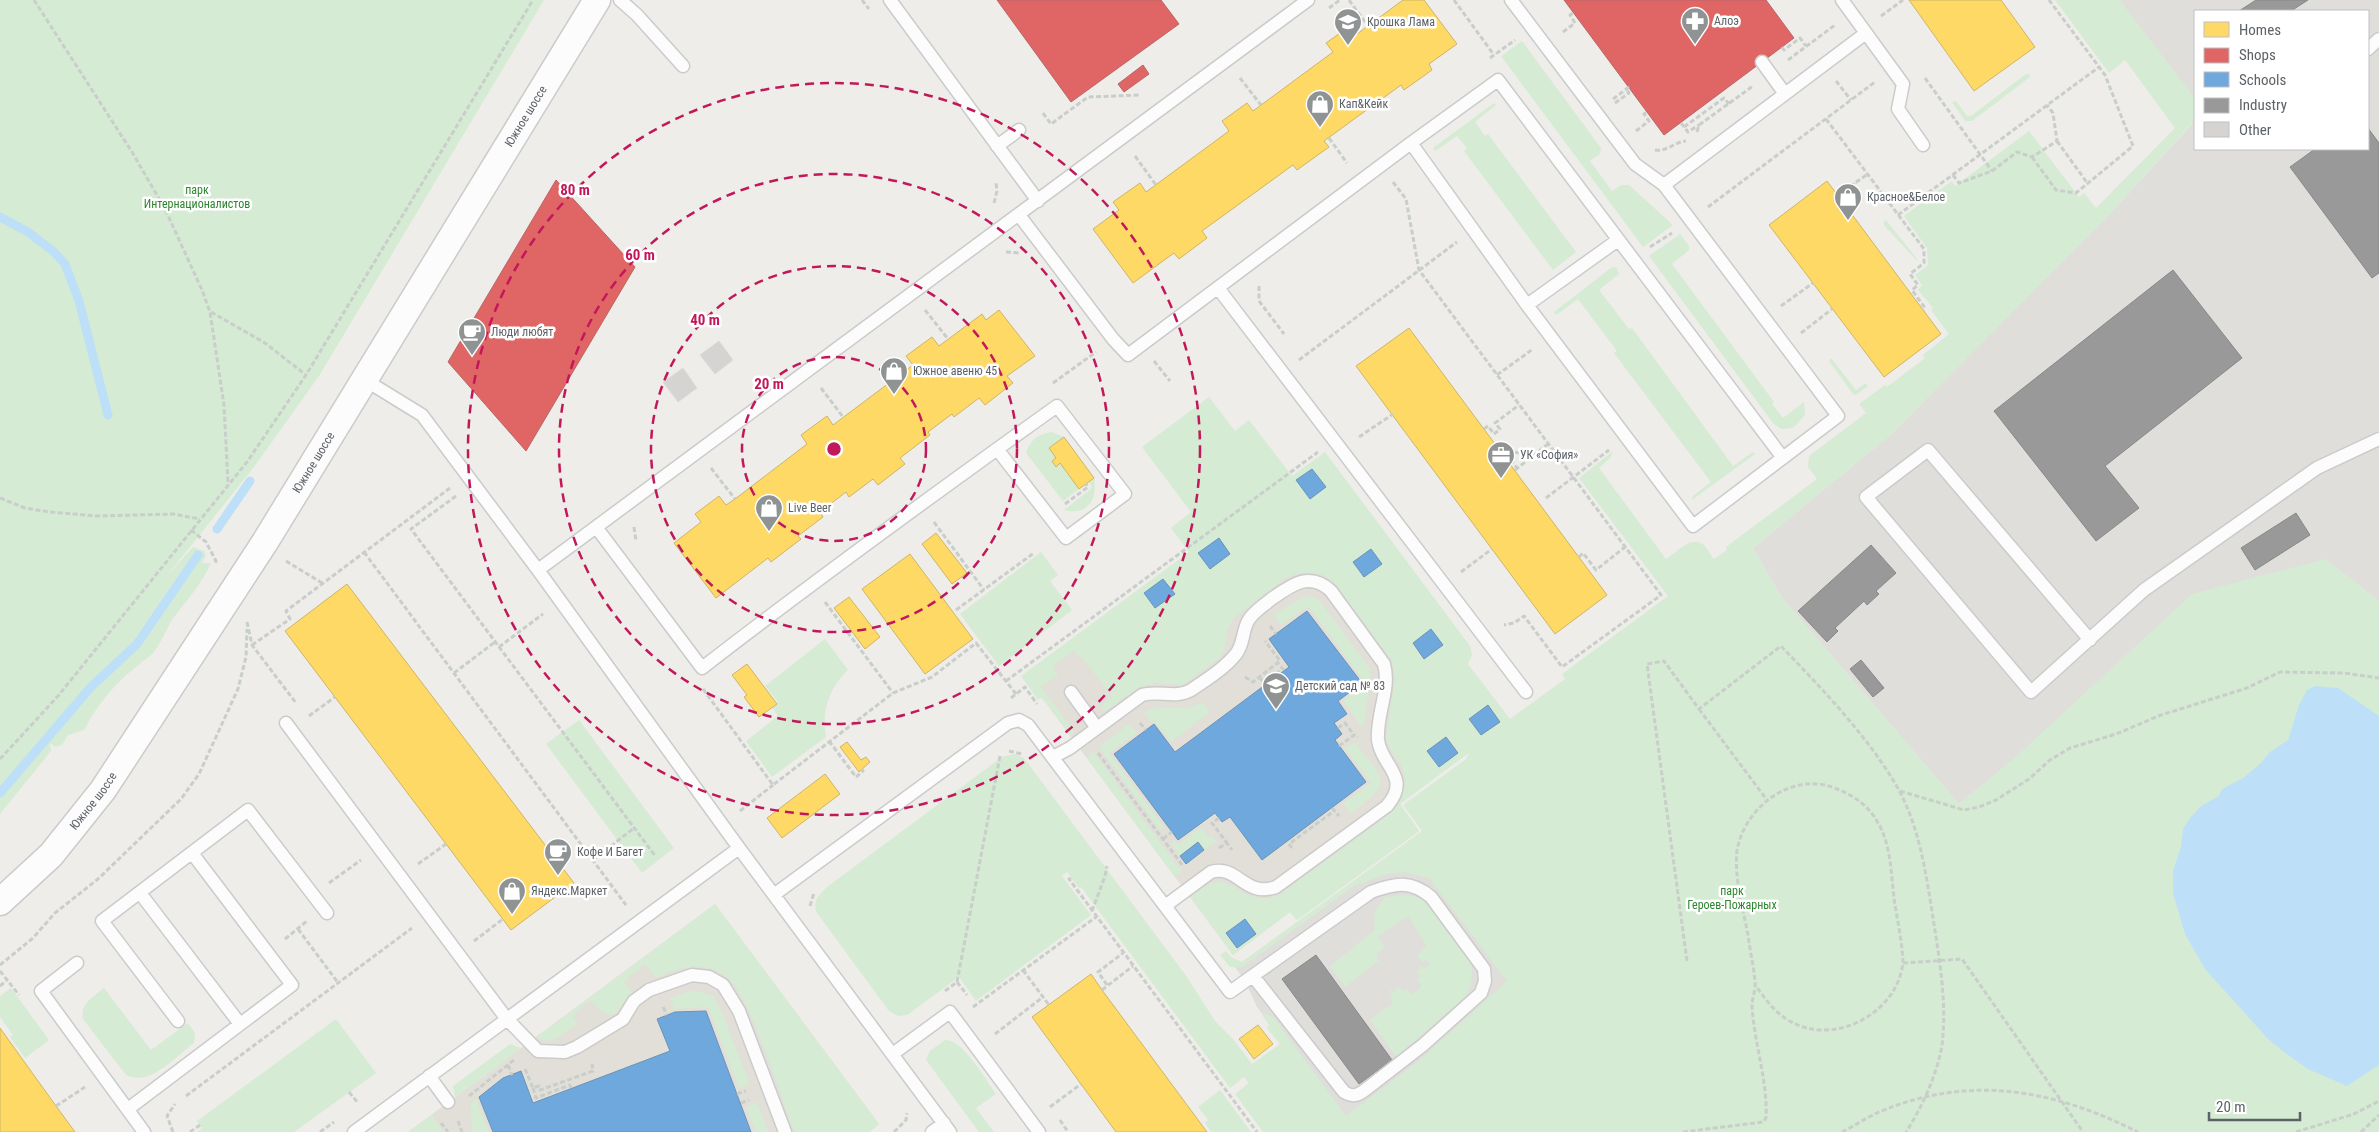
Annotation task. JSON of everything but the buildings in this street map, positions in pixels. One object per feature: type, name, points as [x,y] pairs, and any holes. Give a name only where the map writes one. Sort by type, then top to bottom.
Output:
[{"type":"street","name":"Южное шоссе","points":[[0,902],[51,855],[103,790],[230,597],[597,0]]},
{"type":"lane","points":[[620,0],[637,15],[683,66]]},
{"type":"lane","points":[[890,0],[1038,201]]},
{"type":"lane","points":[[538,570],[1308,0]]},
{"type":"lane","points":[[1411,143],[1550,337],[1692,526],[1838,416],[1664,185],[1635,164],[1511,0]]},
{"type":"lane","points":[[1842,0],[1903,84],[1898,109],[1923,145]]},
{"type":"lane","points":[[1664,185],[1866,33]]},
{"type":"lane","points":[[2369,48],[2379,39]]},
{"type":"lane","points":[[1762,62],[1785,94]]},
{"type":"lane","points":[[1019,215],[1113,339],[1128,355],[1381,165],[1498,80],[1783,458]]},
{"type":"lane","points":[[997,146],[1019,130]]},
{"type":"lane","points":[[1527,305],[1618,240]]},
{"type":"lane","points":[[1218,288],[1526,692]]},
{"type":"lane","points":[[365,380],[422,416],[561,601],[739,848],[894,1053],[947,1128],[932,1132]]},
{"type":"lane","points":[[596,527],[702,668],[810,584],[997,449],[1057,406],[1125,494],[1066,538],[997,449]]},
{"type":"lane","points":[[2090,640],[1928,450],[1866,497],[2031,692],[2090,640],[2144,590],[2317,468],[2379,439]]},
{"type":"lane","points":[[1053,757],[1070,748],[1142,695],[1154,692],[1173,694],[1189,691],[1235,655],[1242,644],[1248,620],[1255,611],[1293,584],[1303,581],[1317,582],[1331,591],[1384,664],[1386,678],[1378,738],[1380,748],[1395,773],[1396,782],[1393,797],[1387,806],[1276,887],[1266,890],[1253,888],[1224,869],[1218,870],[1211,872],[1165,906]]},
{"type":"lane","points":[[1071,692],[1097,728]]},
{"type":"lane","points":[[775,894],[1008,723],[1019,720],[1028,725],[1053,757],[1230,992],[1372,892],[1386,886],[1406,885],[1420,888],[1431,898],[1484,969],[1485,980],[1481,993],[1423,1045],[1359,1095],[1351,1096],[1344,1092],[1253,976]]},
{"type":"lane","points":[[286,723],[506,1018],[538,1051],[565,1052],[577,1047],[623,1019],[634,1001],[649,990],[692,975],[709,977],[723,985],[739,1011],[785,1132]]},
{"type":"lane","points":[[178,1021],[102,921],[248,810],[325,911]]},
{"type":"lane","points":[[354,1132],[506,1018],[739,848]]},
{"type":"lane","points":[[128,1110],[292,985],[192,853]]},
{"type":"lane","points":[[140,893],[240,1024]]},
{"type":"lane","points":[[78,963],[40,991],[144,1132]]},
{"type":"lane","points":[[894,1053],[950,1012],[1039,1132]]},
{"type":"lane","points":[[429,1076],[448,1102]]},
{"type":"path","points":[[34,0],[132,152],[165,209],[210,312],[224,405],[228,484]]},
{"type":"path","points":[[0,759],[58,696],[247,462],[306,374],[533,0]]},
{"type":"path","points":[[862,0],[874,16]]},
{"type":"path","points":[[1324,12],[1340,0]]},
{"type":"path","points":[[1349,0],[1368,26]]},
{"type":"path","points":[[1454,0],[1494,55]]},
{"type":"path","points":[[1880,16],[1903,0]]},
{"type":"path","points":[[1952,175],[1960,183],[1992,170],[2017,152],[2032,157],[2056,190],[2076,193],[2133,146],[2105,75],[2050,0]]},
{"type":"path","points":[[1876,11],[1886,24]]},
{"type":"path","points":[[1562,32],[1576,23],[1570,15],[1573,13]]},
{"type":"path","points":[[1782,65],[1834,26]]},
{"type":"path","points":[[1487,61],[1532,27]]},
{"type":"path","points":[[1782,47],[1784,50],[1800,38],[1806,46]]},
{"type":"path","points":[[1898,215],[2099,66]]},
{"type":"path","points":[[1704,211],[1893,69]]},
{"type":"path","points":[[1919,70],[1992,170]]},
{"type":"path","points":[[1238,75],[1260,105]]},
{"type":"path","points":[[1681,123],[1688,132],[1757,83]]},
{"type":"path","points":[[1619,100],[1629,93],[1628,88],[1612,99],[1620,110]]},
{"type":"path","points":[[1043,112],[1051,124],[1088,97],[1147,95],[1139,101]]},
{"type":"path","points":[[1684,127],[1724,98],[1729,104]]},
{"type":"path","points":[[2047,105],[2053,113],[2056,141],[2088,184]]},
{"type":"path","points":[[1636,131],[1649,121],[1644,114],[1647,112]]},
{"type":"path","points":[[1826,119],[1924,249],[1924,264],[1910,274],[1918,286],[1912,290],[1925,308],[1922,310]]},
{"type":"path","points":[[1630,124],[1641,138]]},
{"type":"path","points":[[1650,149],[1662,151],[1678,142],[1686,140],[1696,132],[1699,125]]},
{"type":"path","points":[[1329,138],[1348,164]]},
{"type":"path","points":[[2032,157],[2056,141]]},
{"type":"path","points":[[1133,153],[1156,185]]},
{"type":"path","points":[[1340,170],[1356,158]]},
{"type":"path","points":[[1381,165],[1406,199],[1419,270],[1661,596],[1562,668],[1524,616],[1509,626],[1499,623]]},
{"type":"path","points":[[1855,183],[1858,207],[1851,212],[1840,194],[1855,183],[1868,174]]},
{"type":"path","points":[[991,209],[996,200],[996,181]]},
{"type":"path","points":[[1633,259],[1676,229]]},
{"type":"path","points":[[1283,372],[1473,230]]},
{"type":"path","points":[[1000,253],[1010,251],[1025,256]]},
{"type":"path","points":[[1262,280],[1258,288],[1259,301],[1286,337]]},
{"type":"path","points":[[1780,306],[1813,283]]},
{"type":"path","points":[[916,315],[932,304]]},
{"type":"path","points":[[924,309],[948,340]]},
{"type":"path","points":[[1800,333],[1832,309]]},
{"type":"path","points":[[210,312],[264,343],[306,374]]},
{"type":"path","points":[[1497,375],[1550,337]]},
{"type":"path","points":[[1048,387],[1096,352],[1090,344]]},
{"type":"path","points":[[1296,351],[1308,366]]},
{"type":"path","points":[[812,392],[828,381]]},
{"type":"path","points":[[820,387],[843,417]]},
{"type":"path","points":[[1484,429],[1488,426],[1494,434],[1500,429],[1495,423],[1519,405]]},
{"type":"path","points":[[1354,429],[1360,437],[1392,414]]},
{"type":"path","points":[[1546,498],[1626,438]]},
{"type":"path","points":[[1501,452],[1504,450],[1516,469],[1548,444]]},
{"type":"path","points":[[1508,455],[1512,452],[1535,454]]},
{"type":"path","points":[[1006,681],[1316,454]]},
{"type":"path","points":[[704,474],[719,462]]},
{"type":"path","points":[[711,468],[735,499]]},
{"type":"path","points":[[444,480],[462,503]]},
{"type":"path","points":[[252,645],[290,619],[286,611],[450,488]]},
{"type":"path","points":[[456,496],[411,529],[656,857]]},
{"type":"path","points":[[0,498],[25,508],[58,513],[97,516],[173,514],[200,519]]},
{"type":"path","points":[[929,516],[984,590]]},
{"type":"path","points":[[609,545],[639,522]]},
{"type":"path","points":[[634,527],[637,547]]},
{"type":"path","points":[[191,530],[206,542],[216,561],[212,568]]},
{"type":"path","points":[[1579,557],[1584,553],[1596,570],[1625,548]]},
{"type":"path","points":[[1461,573],[1492,549]]},
{"type":"path","points":[[364,552],[627,906]]},
{"type":"path","points":[[956,610],[1034,553]]},
{"type":"path","points":[[283,560],[322,583]]},
{"type":"path","points":[[1455,565],[1466,580]]},
{"type":"path","points":[[824,600],[893,693]]},
{"type":"path","points":[[499,646],[561,601]]},
{"type":"path","points":[[537,607],[549,622]]},
{"type":"path","points":[[0,965],[32,938],[56,913],[98,879],[181,799],[199,774],[238,689],[246,657],[247,623]]},
{"type":"path","points":[[1259,677],[1264,683],[1282,669],[1278,663],[1280,661],[1262,634]]},
{"type":"path","points":[[454,673],[495,642]]},
{"type":"path","points":[[733,805],[739,814],[829,741],[893,693],[932,677],[976,643],[1016,694]]},
{"type":"path","points":[[1699,709],[1781,646],[1843,714],[1876,754],[1912,816],[1923,859],[1939,960],[1943,1014],[1942,1046],[1925,1097],[1906,1132]]},
{"type":"path","points":[[1687,961],[1647,664],[1664,661],[1767,800]]},
{"type":"path","points":[[1240,676],[1253,682],[1278,663]]},
{"type":"path","points":[[702,668],[703,690],[773,785]]},
{"type":"path","points":[[1899,791],[1964,810],[1979,807],[1996,800],[2029,779],[2050,760],[2070,748],[2116,734],[2162,714],[2247,688],[2280,672],[2344,673],[2379,678]]},
{"type":"path","points":[[1008,700],[1025,687],[1043,711]]},
{"type":"path","points":[[307,717],[335,698]]},
{"type":"path","points":[[1338,728],[1345,723],[1354,735],[1366,739]]},
{"type":"path","points":[[1339,746],[1354,735]]},
{"type":"path","points":[[829,741],[856,776],[863,771],[862,769]]},
{"type":"path","points":[[1094,747],[1187,872],[1177,879],[1169,881],[1180,895]]},
{"type":"path","points":[[992,760],[1000,754],[1014,751],[1025,756]]},
{"type":"path","points":[[943,992],[956,982],[1000,754]]},
{"type":"path","points":[[1683,1132],[1762,1122],[1766,1118],[1752,1004],[1755,985],[1738,872],[1737,852],[1742,832],[1752,814],[1767,800],[1785,789],[1806,784],[1828,786],[1848,793],[1866,806],[1878,823],[1886,843],[1903,963],[1896,987],[1881,1007],[1861,1022],[1837,1029],[1812,1029],[1789,1021],[1770,1005],[1755,985]]},
{"type":"path","points":[[1328,815],[1333,809],[1338,815]]},
{"type":"path","points":[[1219,818],[1212,823],[1237,857]]},
{"type":"path","points":[[593,860],[634,828]]},
{"type":"path","points":[[1162,839],[1172,832]]},
{"type":"path","points":[[1219,849],[1227,843]]},
{"type":"path","points":[[416,866],[446,844]]},
{"type":"path","points":[[313,895],[378,847]]},
{"type":"path","points":[[1092,911],[1105,876],[1107,865],[1112,873]]},
{"type":"path","points":[[1071,878],[1068,880],[1257,1132]]},
{"type":"path","points":[[813,914],[810,907],[811,899],[820,888]]},
{"type":"path","points":[[620,911],[634,900]]},
{"type":"path","points":[[268,952],[298,928],[325,911]]},
{"type":"path","points":[[173,1132],[167,1116],[172,1106],[339,984],[429,915]]},
{"type":"path","points":[[956,1019],[1096,917]]},
{"type":"path","points":[[473,941],[503,919]]},
{"type":"path","points":[[298,928],[339,984]]},
{"type":"path","points":[[1108,985],[1098,972],[1123,953]]},
{"type":"path","points":[[1903,963],[1962,959],[2083,1132]]},
{"type":"path","points":[[1102,990],[1133,966]]},
{"type":"path","points":[[1023,970],[1049,1005]]},
{"type":"path","points":[[0,986],[8,980]]},
{"type":"path","points":[[956,982],[968,998]]},
{"type":"path","points":[[996,1034],[1043,997]]},
{"type":"path","points":[[974,1005],[979,1012]]},
{"type":"path","points":[[992,1030],[1001,1041]]},
{"type":"path","points":[[467,1098],[532,1046]]},
{"type":"path","points":[[520,1054],[536,1098],[559,1091],[570,1085],[571,1088]]},
{"type":"path","points":[[533,1088],[539,1086],[540,1090],[593,1071],[593,1061]]},
{"type":"path","points":[[508,1065],[512,1074]]},
{"type":"path","points":[[1050,1107],[1081,1084]]},
{"type":"path","points":[[56,1106],[86,1086]]},
{"type":"path","points":[[1842,1132],[1879,1112],[1925,1097],[1963,1091],[2018,1092],[2060,1100],[2103,1115],[2138,1132]]},
{"type":"path","points":[[349,1092],[358,1104]]},
{"type":"path","points":[[741,1093],[744,1102]]},
{"type":"path","points":[[1044,1100],[1068,1132]]},
{"type":"path","points":[[2296,1132],[2354,1114],[2379,1101]]},
{"type":"path","points":[[2361,1132],[2379,1115]]},
{"type":"path","points":[[456,1116],[462,1132]]},
{"type":"path","points":[[190,1132],[200,1125]]},
{"type":"shaded area","points":[[2108,0],[2379,0],[2379,601],[2325,559],[2008,764],[1959,804],[1782,598],[1753,548],[1888,437],[2104,220],[2192,124]]},
{"type":"shaded area","name":"Детский сад № 83","points":[[1316,460],[1470,751],[1400,804],[1419,831],[1297,920],[1290,912],[1233,955],[1025,675]]},
{"type":"shaded area","points":[[1423,831],[1508,967],[1510,991],[1344,1120],[1257,1007],[1245,981],[1235,967]]},
{"type":"shaded area","points":[[715,904],[879,1124],[869,1132],[408,1132]]},
{"type":"green space","name":"парк Интернационалистов","points":[[0,0],[544,0],[319,376],[254,467],[165,578],[193,547],[204,551],[206,555],[202,563],[211,563],[199,584],[174,617],[157,648],[112,689],[84,730],[68,735],[62,745],[55,747],[50,743],[51,751],[0,814]]},
{"type":"green space","name":"парк Героев-Пожарных","points":[[2055,0],[2120,0],[2194,98],[2194,121],[2104,220],[1888,437],[1753,548],[1782,598],[1959,804],[2008,764],[2192,594],[2325,559],[2379,601],[2379,1132],[1263,1132],[1235,1094],[1249,1083],[1244,1077],[1230,1088],[1081,887],[1079,888],[1067,872],[1062,876],[1091,915],[976,1001],[959,977],[907,1015],[898,1016],[889,1011],[817,913],[815,905],[817,899],[827,887],[1002,757],[1014,754],[1024,758],[1187,977],[1215,1021],[1233,1039],[1252,1064],[1280,1044],[1267,1028],[1269,1025],[1262,1015],[1266,1014],[1274,1018],[1346,1116],[1420,1060],[1507,981],[1429,878],[1405,872],[1387,874],[1354,886],[1242,967],[1230,967],[1220,955],[1226,951],[1231,957],[1242,962],[1422,831],[1403,805],[1466,759],[1469,753],[1400,804],[1419,831],[1297,920],[1290,912],[1233,955],[1191,898],[1205,887],[1216,882],[1225,883],[1253,897],[1265,898],[1279,895],[1392,812],[1400,802],[1404,790],[1405,777],[1401,765],[1390,748],[1386,737],[1395,677],[1392,661],[1333,581],[1315,573],[1296,574],[1284,579],[1234,618],[1228,628],[1224,650],[1218,659],[1182,685],[1157,683],[1139,687],[1106,711],[1102,710],[1101,706],[1112,697],[1082,657],[1080,658],[1074,650],[1053,666],[1058,675],[1041,687],[1074,731],[1071,736],[1042,698],[1038,700],[1021,676],[1189,552],[1171,528],[1191,512],[1142,447],[1209,397],[1235,431],[1249,420],[1292,476],[1325,452],[1470,646],[1472,655],[1468,664],[1510,719],[1565,679],[1562,674],[1668,596],[1579,478],[1613,451],[1610,458],[1599,468],[1666,559],[1692,542],[1703,544],[1714,559],[1727,550],[1726,547],[1817,479],[1808,467],[1809,456],[1866,413],[1859,404],[1885,385],[1887,387],[1925,358],[1923,355],[1949,334],[1931,310],[1933,308],[1918,290],[1922,285],[1915,275],[1928,265],[1927,248],[1904,216],[1952,181],[1955,186],[2029,131],[2079,197],[2084,193],[2096,208],[2175,128],[2125,60],[2109,73]]},
{"type":"green space","points":[[1522,41],[1601,148],[1600,154],[1590,161],[1612,191],[1621,185],[1629,185],[1673,225],[1643,247],[1501,56]]},
{"type":"green space","points":[[2026,74],[2030,74],[2030,77],[1972,121],[1965,121],[1952,102],[1956,101],[1967,116],[1971,116]]},
{"type":"green space","points":[[1494,103],[1496,105],[1475,122],[1485,136],[1488,134],[1576,252],[1553,270],[1464,151],[1467,148],[1457,136],[1435,151],[1433,148]]},
{"type":"green space","points":[[1886,220],[1917,259],[1917,261],[1884,225]]},
{"type":"green space","points":[[1680,234],[1689,246],[1689,250],[1672,264],[1774,402],[1772,404],[1783,418],[1804,402],[1805,415],[1793,428],[1781,429],[1773,423],[1649,256]]},
{"type":"green space","points":[[1612,267],[1617,268],[1619,274],[1599,290],[1629,329],[1632,328],[1733,466],[1753,452],[1755,454],[1692,500],[1693,496],[1711,482],[1614,353],[1617,351],[1578,299],[1556,315],[1554,312]]},
{"type":"green space","points":[[1831,358],[1856,390],[1866,383],[1868,386],[1856,395],[1853,394],[1829,361]]},
{"type":"green space","points":[[1052,432],[1064,437],[1056,458],[1052,461],[1056,467],[1060,463],[1079,489],[1063,501],[1026,453],[1030,444],[1036,438]]},
{"type":"green space","points":[[1094,478],[1094,493],[1089,504],[1079,511],[1064,510],[1092,488],[1089,482]]},
{"type":"green space","points":[[1041,552],[1058,575],[1050,581],[1072,610],[999,666],[960,614]]},
{"type":"green space","points":[[1305,596],[1313,597],[1320,601],[1370,669],[1371,678],[1364,723],[1361,726],[1343,701],[1366,684],[1308,606],[1281,625],[1274,615]]},
{"type":"green space","points":[[825,639],[848,670],[841,677],[828,701],[825,719],[826,737],[772,777],[746,741],[778,716],[772,707],[778,702],[765,686]]},
{"type":"green space","points":[[1202,702],[1210,712],[1171,742],[1154,720],[1151,722],[1144,713],[1157,708],[1186,708]]},
{"type":"green space","points":[[579,720],[674,848],[642,873],[546,744]]},
{"type":"green space","points":[[1129,724],[1137,733],[1109,753],[1164,827],[1160,830],[1099,747]]},
{"type":"green space","points":[[1355,742],[1373,766],[1380,781],[1379,787],[1374,794],[1351,814],[1343,804],[1371,783],[1345,748]]},
{"type":"green space","points":[[1093,751],[1182,872],[1174,876],[1087,758]]},
{"type":"green space","points":[[1201,827],[1209,838],[1212,836],[1216,841],[1204,850],[1198,842],[1180,856],[1171,844],[1175,841],[1178,845]]},
{"type":"green space","points":[[1400,895],[1418,898],[1428,904],[1464,950],[1471,963],[1472,977],[1465,997],[1396,1057],[1370,1020],[1393,1003],[1390,989],[1394,992],[1399,987],[1403,991],[1407,989],[1412,995],[1422,986],[1417,980],[1421,976],[1417,971],[1421,966],[1425,969],[1430,964],[1426,960],[1423,962],[1417,955],[1427,946],[1408,916],[1378,936],[1385,947],[1376,954],[1379,961],[1345,987],[1330,966],[1374,931],[1375,912],[1384,898]]},
{"type":"green space","points":[[715,904],[879,1124],[869,1132],[794,1132],[765,1050],[746,1005],[737,988],[728,978],[711,968],[683,968],[656,978],[645,964],[624,981],[632,992],[614,1014],[605,1013],[591,1000],[574,1013],[576,1015],[573,1017],[578,1023],[563,1034],[547,1041],[537,1037]]},
{"type":"green space","points":[[11,988],[49,1040],[25,1058],[10,1037],[13,1035],[0,1017],[0,996]]},
{"type":"green space","points":[[104,988],[151,1050],[188,1023],[195,1033],[194,1043],[153,1074],[135,1078],[126,1075],[83,1019],[85,1005]]},
{"type":"green space","points":[[694,990],[713,996],[721,1010],[750,1084],[739,1088],[708,1007],[674,1009],[670,998]]},
{"type":"green space","points":[[336,1019],[376,1073],[294,1132],[197,1132],[202,1128],[197,1121]]},
{"type":"green space","points":[[945,1040],[952,1041],[966,1053],[996,1094],[976,1108],[994,1132],[979,1132],[926,1060],[930,1051]]},
{"type":"green space","points":[[510,1044],[521,1048],[455,1097],[453,1086]]},
{"type":"green space","points":[[1220,1090],[1251,1132],[1211,1132],[1205,1123],[1208,1120],[1198,1107]]},
{"type":"green space","points":[[476,1099],[489,1132],[473,1132],[470,1104]]},
{"type":"green space","points":[[757,1102],[768,1132],[756,1132],[746,1107]]},
{"type":"green space","points":[[432,1115],[444,1132],[408,1132]]},
{"type":"water","points":[[2315,686],[2338,688],[2379,716],[2379,1065],[2347,1086],[2308,1069],[2269,1040],[2205,969],[2185,934],[2173,893],[2173,871],[2181,847],[2183,829],[2190,818],[2201,806],[2219,796],[2222,789],[2243,778],[2261,763],[2270,752],[2288,740],[2299,705],[2307,690]]},
{"type":"waterway","points":[[0,217],[28,232],[54,252],[65,264],[79,301],[108,415]]},
{"type":"waterway","points":[[217,529],[250,481]]},
{"type":"waterway","points":[[0,793],[91,687],[137,644],[198,555]]},
{"type":"place","name":"Алоэ","points":[[1695,45]]},
{"type":"place","name":"Крошка Лама","points":[[1348,46]]},
{"type":"place","name":"Кап&Кейк","points":[[1320,128]]},
{"type":"place","name":"Красное&Белое","points":[[1848,221]]},
{"type":"place","name":"Люди любят","points":[[472,356]]},
{"type":"place","name":"Южное авеню 45","points":[[894,395]]},
{"type":"place","name":"УК «София»","points":[[1501,479]]},
{"type":"place","name":"Live Beer","points":[[769,532]]},
{"type":"place","name":"Детский сад № 83","points":[[1276,710]]},
{"type":"place","name":"Кофе И Багет","points":[[558,876]]},
{"type":"place","name":"Яндекс.Маркет","points":[[512,915]]}]
